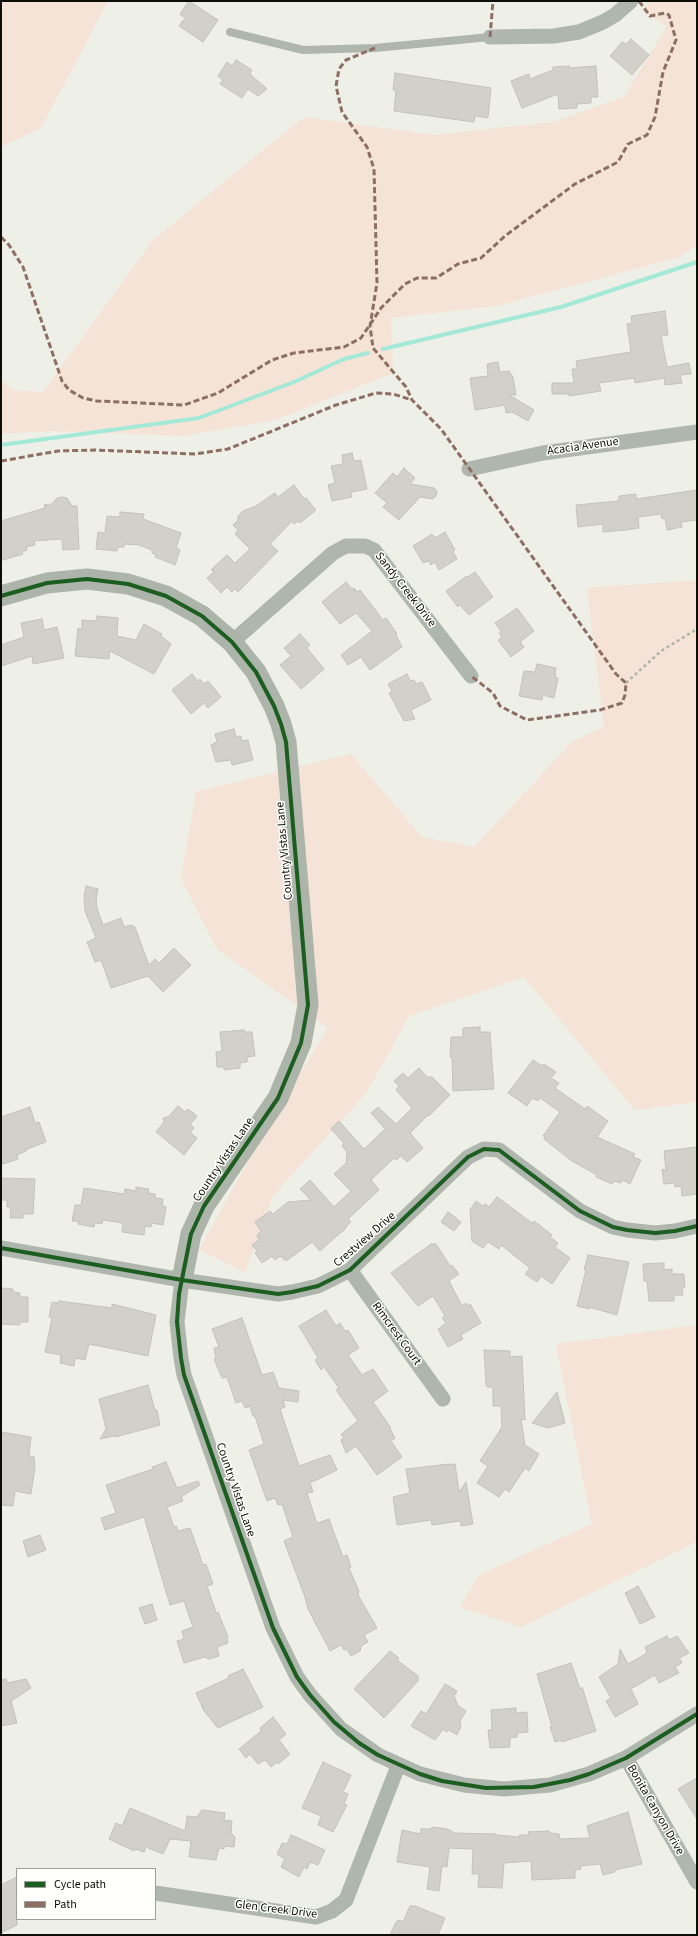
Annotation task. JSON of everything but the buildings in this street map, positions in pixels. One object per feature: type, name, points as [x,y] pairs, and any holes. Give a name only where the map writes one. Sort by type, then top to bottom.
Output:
[{"type":"street","points":[[490,37],[554,36],[579,32],[603,22],[615,15],[631,1]]},
{"type":"street","name":"Acacia Avenue","points":[[469,469],[543,453],[697,432]]},
{"type":"street","name":"Sandy Creek Drive","points":[[232,642],[333,553],[346,546],[365,546],[374,550],[471,676]]},
{"type":"street","name":"Country Vistas Lane","points":[[1,596],[47,583],[67,580],[101,580],[128,584],[155,592],[184,605],[218,628],[232,642],[256,672],[266,688],[281,724],[286,742],[308,1005],[301,1043],[278,1098],[204,1206],[191,1234],[182,1280],[177,1322],[184,1375],[280,1645],[297,1677],[325,1712],[359,1743],[398,1766],[442,1781],[479,1787],[504,1789],[534,1787],[570,1780],[589,1774],[626,1758],[697,1714]]},
{"type":"street","name":"Crestview Drive","points":[[1,1248],[182,1280],[278,1294],[318,1286],[350,1270],[468,1158],[484,1149],[499,1150],[580,1211],[614,1227],[655,1233],[675,1232],[697,1226]]},
{"type":"street","name":"Rimcrest Court","points":[[350,1270],[443,1399]]},
{"type":"street","name":"Bonita Canyon Drive","points":[[626,1758],[697,1882]]},
{"type":"street","name":"Glen Creek Drive","points":[[156,1893],[316,1917],[332,1911],[346,1900],[398,1766]]},
{"type":"lane","points":[[230,32],[304,50],[375,48],[490,37]]},
{"type":"path","points":[[626,684],[661,651],[697,629]]},
{"type":"shaded area","points":[[1,1],[108,1],[41,128],[1,147]]},
{"type":"shaded area","points":[[650,1],[697,1],[697,245],[679,257],[497,306],[391,318],[393,373],[275,420],[184,436],[48,431],[1,434],[1,379],[12,390],[43,392],[153,240],[304,117],[434,135],[553,122],[624,97],[667,26],[642,11]]},
{"type":"shaded area","points":[[697,580],[697,1102],[635,1110],[524,977],[409,1016],[367,1092],[273,1196],[245,1272],[199,1250],[268,1126],[328,1028],[217,949],[181,879],[196,792],[351,754],[422,837],[474,847],[573,741],[604,727],[587,588]]},
{"type":"shaded area","points":[[697,1325],[697,1542],[521,1627],[460,1607],[479,1575],[592,1524],[556,1344]]},
{"type":"waterway","points":[[383,349],[561,307],[697,262]]},
{"type":"waterway","points":[[1,445],[199,418],[294,382],[344,359],[368,353]]},
{"type":"marked path","points":[[490,37],[493,1]]},
{"type":"marked path","points":[[1,237],[9,245],[23,267],[62,381],[69,390],[83,398],[97,401],[184,405],[218,393],[272,360],[294,353],[344,347],[361,338],[381,308],[405,284],[417,278],[436,278],[458,264],[481,258],[505,236],[575,184],[618,162],[628,144],[647,135],[655,117],[663,72],[676,40],[669,15],[665,13],[650,16],[639,1]]},
{"type":"marked path","points":[[375,48],[346,60],[339,69],[336,86],[342,112],[367,147],[374,169],[377,283],[370,326],[373,348],[406,387],[412,400],[441,429],[616,674],[626,683],[625,695],[622,703],[600,710],[527,720],[500,706],[493,693],[471,676]]},
{"type":"marked path","points":[[1,461],[58,451],[95,450],[195,454],[228,449],[336,405],[376,393],[393,394],[412,400]]},
{"type":"cycle path","points":[[1,596],[47,583],[87,579],[128,584],[166,596],[202,616],[232,642],[256,672],[274,706],[286,742],[308,1005],[301,1043],[278,1098],[204,1206],[191,1234],[179,1294],[177,1322],[184,1375],[273,1628],[297,1677],[310,1695],[334,1722],[359,1743],[378,1755],[420,1774],[442,1781],[486,1788],[534,1787],[570,1780],[589,1774],[626,1758],[697,1714]]},
{"type":"cycle path","points":[[1,1248],[182,1280],[278,1294],[292,1292],[318,1286],[350,1270],[468,1157],[484,1149],[499,1150],[580,1211],[613,1227],[655,1233],[675,1231],[697,1226]]}]
